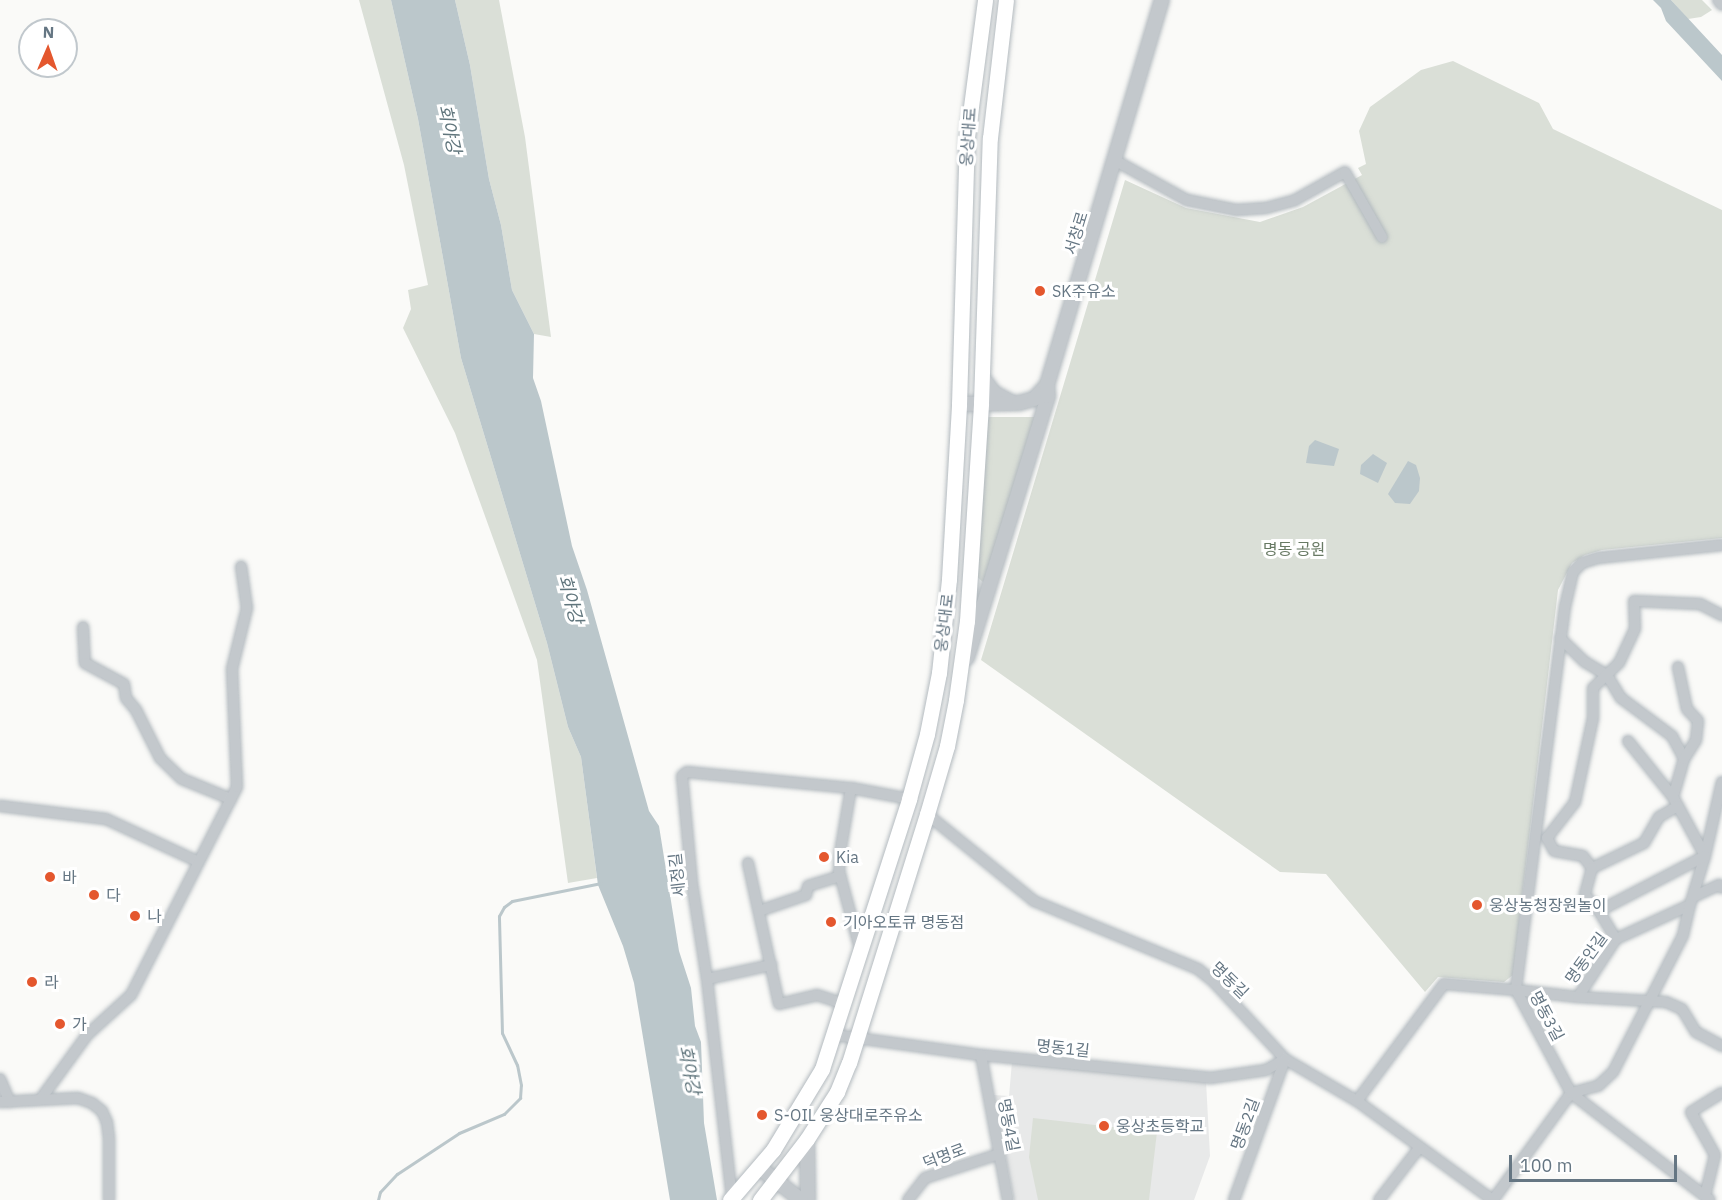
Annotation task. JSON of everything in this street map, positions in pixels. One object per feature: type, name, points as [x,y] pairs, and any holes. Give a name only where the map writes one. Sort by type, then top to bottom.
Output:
[{"type":"main road","name":"웅상대로","points":[[731,1199],[760,1168],[806,1099],[835,1035],[927,734],[939,673],[950,579],[959,404],[967,138],[985,0]]},
{"type":"main road","name":"웅상대로","points":[[759,1200],[807,1139],[837,1092],[857,1039],[947,746],[960,677],[967,621],[981,403],[988,161],[1006,0]]},
{"type":"street","name":"서창로","points":[[960,677],[1048,396],[1047,385],[1116,161],[1162,0]]},
{"type":"street","points":[[1718,0],[1722,5]]},
{"type":"street","points":[[1116,161],[1187,200],[1236,210],[1266,208],[1295,200],[1345,172],[1382,237]]},
{"type":"street","points":[[982,377],[994,393],[1007,401],[1019,403]]},
{"type":"street","points":[[959,404],[1019,403],[1034,399],[1047,385]]},
{"type":"street","points":[[1516,990],[1560,638],[1568,586],[1573,572],[1582,563],[1612,556],[1722,545]]},
{"type":"street","points":[[40,1100],[87,1035],[131,995],[197,861],[237,787],[232,669],[247,608],[242,566]]},
{"type":"street","points":[[1548,838],[1575,802],[1593,717],[1593,688],[1619,663],[1635,628],[1634,602],[1700,604],[1722,615]]},
{"type":"street","points":[[83,627],[85,663],[124,684],[126,698],[136,710],[160,758],[182,779],[231,799]]},
{"type":"street","points":[[1560,638],[1584,662],[1607,675],[1621,698],[1672,736],[1684,759]]},
{"type":"street","points":[[1616,939],[1599,911],[1585,895],[1592,868],[1644,843],[1659,817],[1676,801],[1684,759],[1696,740],[1698,721],[1687,710],[1678,667]]},
{"type":"street","points":[[1628,741],[1676,801],[1705,856]]},
{"type":"street","name":"세정길","points":[[731,1199],[707,979],[692,884],[682,776],[687,772],[852,788],[909,799]]},
{"type":"street","points":[[1493,1200],[1571,1093],[1598,1086],[1609,1077],[1683,935],[1718,814],[1722,782]]},
{"type":"street","points":[[852,788],[840,853],[841,876],[860,951]]},
{"type":"street","points":[[0,806],[106,819],[197,861]]},
{"type":"street","name":"명동길","points":[[927,814],[1034,901],[1198,969],[1215,982],[1285,1059],[1357,1101],[1493,1200]]},
{"type":"street","points":[[1535,837],[1548,838]]},
{"type":"street","points":[[1548,838],[1554,850],[1583,856],[1592,868]]},
{"type":"street","points":[[1599,911],[1705,856]]},
{"type":"street","points":[[748,863],[779,1004],[818,995],[844,1004]]},
{"type":"street","points":[[759,911],[806,895],[808,886],[841,876]]},
{"type":"street","name":"명동안길","points":[[1516,990],[1578,997],[1616,939],[1719,885],[1722,888]]},
{"type":"street","points":[[707,979],[771,965]]},
{"type":"street","name":"명동3길","points":[[1357,1101],[1444,984],[1516,990],[1571,1093],[1707,1198]]},
{"type":"street","points":[[1578,997],[1666,1002],[1682,1010],[1696,1032],[1722,1046]]},
{"type":"street","name":"명동1길","points":[[835,1035],[981,1055],[1210,1078],[1266,1070],[1285,1059]]},
{"type":"street","name":"명동4길","points":[[981,1055],[1008,1200]]},
{"type":"street","name":"명동2길","points":[[1234,1200],[1285,1059]]},
{"type":"street","points":[[0,1079],[5,1102],[78,1098],[92,1103],[102,1111],[107,1122],[109,1139],[108,1200]]},
{"type":"street","points":[[1707,1198],[1715,1155],[1691,1112],[1722,1093]]},
{"type":"street","points":[[807,1139],[805,1167],[808,1200]]},
{"type":"street","points":[[1379,1200],[1419,1148]]},
{"type":"street","name":"덕명로","points":[[908,1200],[925,1178],[999,1154]]},
{"type":"street","points":[[760,1168],[801,1200]]},
{"type":"shaded area","name":"웅상초등학교","points":[[1012,1062],[1206,1081],[1210,1156],[1194,1200],[1014,1200],[994,1095],[1009,1096]]},
{"type":"green space","points":[[359,0],[391,0],[418,119],[461,358],[547,643],[568,727],[581,757],[597,878],[568,883],[537,660],[455,433],[403,328],[411,309],[408,290],[428,285],[404,165]]},
{"type":"green space","points":[[455,0],[499,0],[525,137],[551,337],[534,334],[512,290],[501,225],[489,179],[470,65]]},
{"type":"green space","points":[[1671,0],[1702,0],[1712,10],[1701,17],[1688,19]]},
{"type":"green space","name":"명동 공원","points":[[1453,61],[1539,103],[1553,129],[1722,210],[1722,538],[1602,550],[1585,555],[1572,563],[1558,590],[1513,975],[1504,982],[1438,977],[1425,992],[1326,874],[1280,872],[981,660],[1125,180],[1186,208],[1260,222],[1303,207],[1362,175],[1358,168],[1366,164],[1359,131],[1370,107],[1421,70]]},
{"type":"green space","points":[[988,417],[1036,417],[987,579],[983,582],[977,577]]},
{"type":"green space","points":[[1033,1118],[1157,1132],[1149,1200],[1038,1200],[1029,1157]]},
{"type":"water","name":"회야강","points":[[391,0],[455,0],[470,65],[489,179],[501,225],[512,290],[534,334],[533,378],[541,401],[572,546],[587,590],[649,811],[659,826],[679,951],[691,988],[695,1026],[701,1042],[704,1123],[717,1200],[670,1200],[634,983],[623,946],[598,885],[581,757],[568,727],[547,643],[461,358],[418,119]]},
{"type":"water","points":[[1653,0],[1671,0],[1722,55],[1722,81],[1666,21],[1661,8]]},
{"type":"water","points":[[1315,440],[1339,449],[1334,466],[1306,463],[1309,446]]},
{"type":"water","points":[[1373,454],[1387,463],[1378,483],[1360,474],[1361,465]]},
{"type":"water","points":[[1408,461],[1416,465],[1420,478],[1419,491],[1410,504],[1395,503],[1388,494]]},
{"type":"waterway","points":[[378,1200],[380,1192],[397,1174],[459,1133],[504,1114],[520,1098],[521,1085],[517,1065],[502,1033],[499,916],[504,907],[512,901],[601,883]]},
{"type":"place","name":"SK주유소","points":[[1040,291]]},
{"type":"place","name":"Kia","points":[[824,857]]},
{"type":"place","name":"바","points":[[50,877]]},
{"type":"place","name":"다","points":[[94,895]]},
{"type":"place","name":"웅상농청장원놀이","points":[[1477,905]]},
{"type":"place","name":"나","points":[[135,916]]},
{"type":"place","name":"기아오토큐 명동점","points":[[831,922]]},
{"type":"place","name":"라","points":[[32,982]]},
{"type":"place","name":"가","points":[[60,1024]]},
{"type":"place","name":"S-OIL 웅상대로주유소","points":[[762,1115]]},
{"type":"place","name":"웅상초등학교","points":[[1104,1126]]}]
